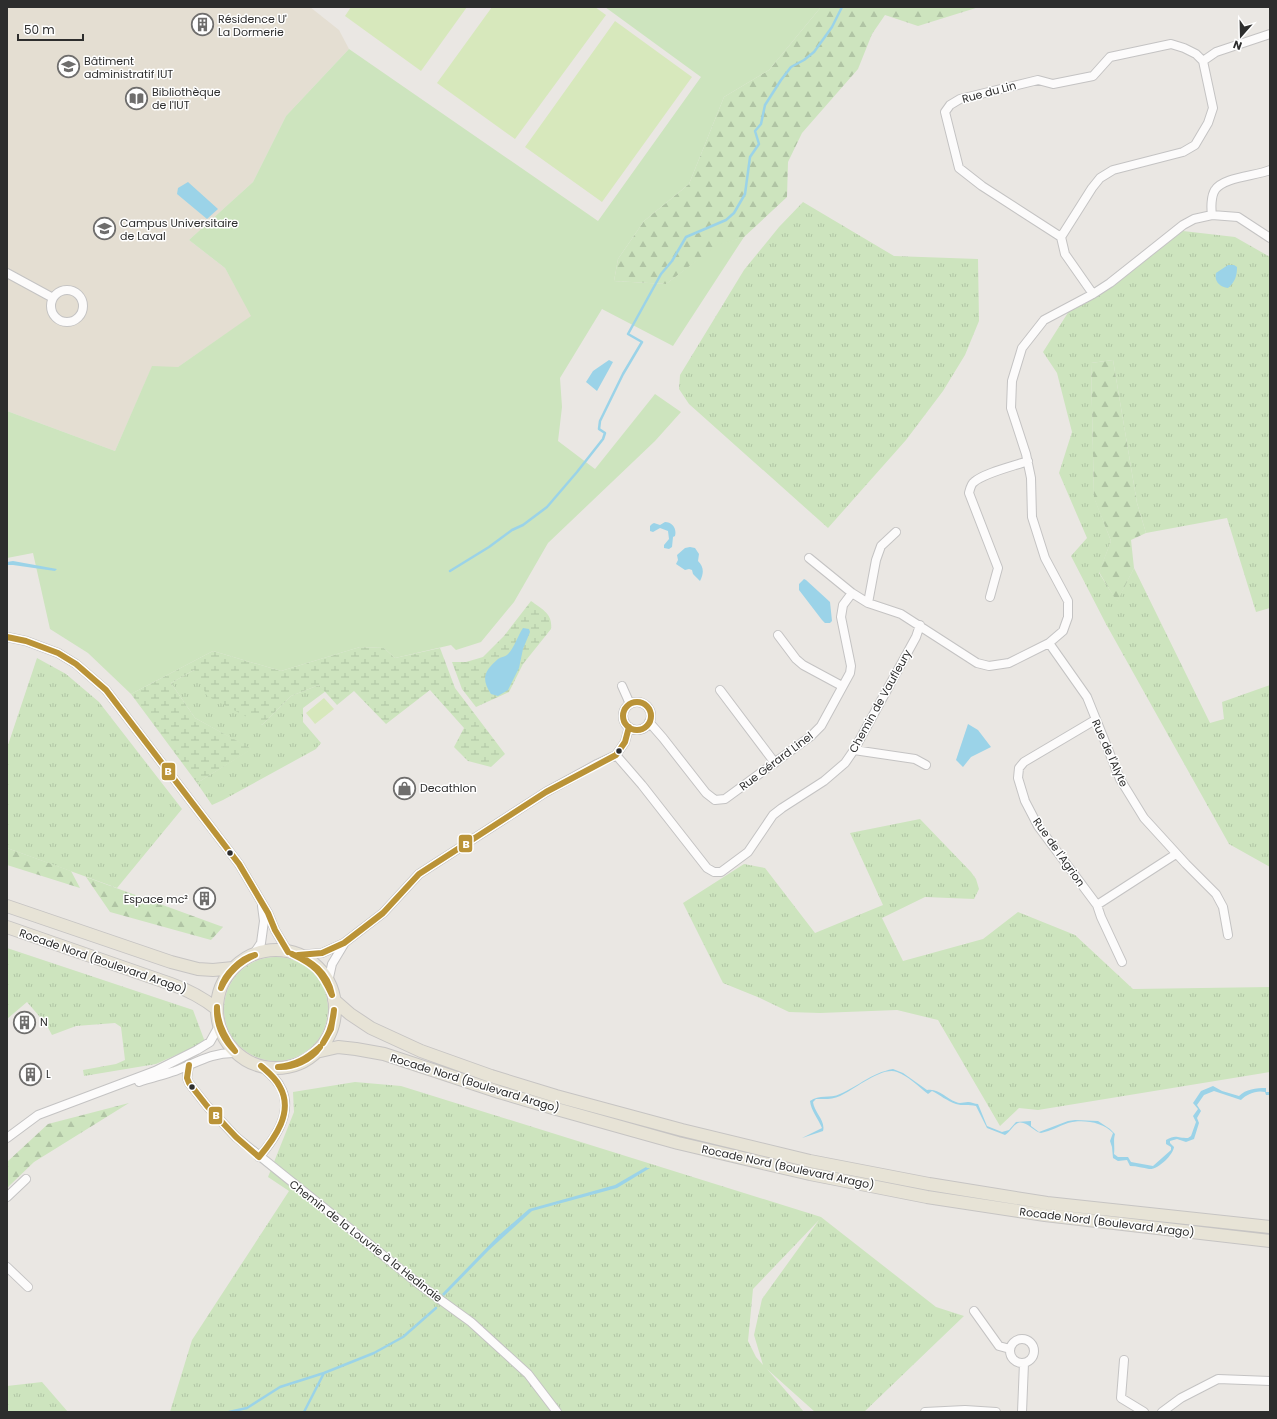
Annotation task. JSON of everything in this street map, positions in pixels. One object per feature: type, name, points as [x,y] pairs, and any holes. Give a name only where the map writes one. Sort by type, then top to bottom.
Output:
[{"type":"main road","points":[[7,906],[178,964],[198,969],[213,970],[233,968]]},
{"type":"main road","name":"Rocade Nord (Boulevard Arago)","points":[[7,927],[171,984],[191,992],[205,1000],[217,1010]]},
{"type":"main road","points":[[276,950],[293,953],[315,966],[328,982],[334,1000],[334,1019],[328,1037],[316,1052],[304,1061],[291,1066],[276,1068],[261,1066],[248,1061],[236,1053],[226,1041],[219,1026],[217,1010],[219,994],[224,980],[233,968],[243,960],[253,955],[276,950]]},
{"type":"main road","name":"Rocade Nord (Boulevard Arago)","points":[[334,1000],[350,1014],[371,1028],[421,1051],[491,1076],[556,1096],[689,1132],[810,1161],[929,1184],[1047,1203],[1270,1227]]},
{"type":"main road","name":"Rocade Nord (Boulevard Arago)","points":[[316,1052],[338,1047],[356,1048],[384,1054],[499,1092],[678,1143],[810,1174],[927,1197],[1045,1215],[1270,1241]]},
{"type":"street","points":[[1093,294],[1065,254],[1061,237],[1092,188],[1100,178],[1113,170],[1183,152],[1195,145],[1208,123],[1212,108],[1202,61],[1216,52],[1270,34]]},
{"type":"street","name":"Rue du Lin","points":[[1061,237],[982,186],[959,168],[945,112],[950,104],[960,99],[1038,80],[1053,84],[1093,76],[1110,57],[1171,44],[1180,46],[1196,54],[1202,61]]},
{"type":"street","points":[[1212,215],[1214,191],[1219,186],[1229,181],[1270,170]]},
{"type":"street","points":[[809,558],[852,593],[868,603],[901,614],[920,625],[960,653],[978,663],[989,666],[1009,663],[1049,643],[1063,631],[1068,617],[1068,601],[1045,558],[1032,517],[1031,478],[1028,461],[1011,408],[1012,381],[1022,348],[1044,320],[1093,294],[1110,283],[1183,225],[1194,219],[1212,215],[1238,217],[1270,238]]},
{"type":"street","points":[[7,273],[52,298]]},
{"type":"street","points":[[63,290],[76,293],[82,301],[83,310],[74,321],[60,321],[51,311],[52,298],[55,294],[63,290]]},
{"type":"street","points":[[990,597],[998,568],[969,493],[970,488],[973,482],[983,476],[1028,461]]},
{"type":"street","points":[[868,603],[876,560],[881,546],[896,532]]},
{"type":"street","name":"Rue Gérard Linel","points":[[649,722],[706,793],[715,800],[725,799],[812,736],[819,728],[850,673],[852,666],[841,616],[843,605],[852,593]]},
{"type":"street","name":"Chemin de Vaufleury","points":[[616,756],[642,785],[707,868],[714,872],[721,872],[748,852],[773,815],[824,781],[845,762],[854,750],[916,637],[920,625]]},
{"type":"street","points":[[778,635],[796,659],[803,665],[842,686]]},
{"type":"street","points":[[7,637],[26,641],[58,653],[76,664],[106,690],[239,864],[268,913],[279,939],[293,953],[322,953],[344,943],[383,913],[420,874],[546,792],[597,764],[616,756],[625,742],[629,727]]},
{"type":"street","name":"Rue de l'Alyte","points":[[1049,643],[1087,697],[1120,779],[1144,818],[1176,854],[1216,894],[1223,908],[1228,935]]},
{"type":"street","points":[[622,686],[630,704]]},
{"type":"street","points":[[720,690],[775,763]]},
{"type":"street","points":[[638,702],[646,705],[650,713],[649,722],[646,726],[638,729],[629,727],[626,724],[623,715],[626,707],[630,704],[638,702]]},
{"type":"street","name":"Rue de l'Agrion","points":[[1095,720],[1024,762],[1019,768],[1018,778],[1025,801],[1038,826],[1097,905],[1122,962]]},
{"type":"street","points":[[854,750],[915,759],[926,765]]},
{"type":"street","points":[[1097,905],[1176,854]]},
{"type":"street","points":[[253,955],[261,943],[264,921],[263,907],[257,894]]},
{"type":"street","points":[[328,982],[332,964],[344,943]]},
{"type":"street","points":[[7,1138],[38,1115],[155,1070],[197,1050],[210,1042],[219,1026]]},
{"type":"street","points":[[90,1096],[174,1071],[212,1055],[227,1052],[236,1053]]},
{"type":"street","name":"Chemin de la Louvrie à la Hedinaie","points":[[190,1065],[187,1078],[189,1083],[207,1106],[236,1137],[420,1285],[471,1322],[528,1374],[557,1412]]},
{"type":"street","points":[[259,1157],[271,1143],[279,1130],[285,1108],[285,1099],[282,1089],[275,1078],[261,1066]]},
{"type":"street","points":[[7,1197],[26,1179]]},
{"type":"street","points":[[7,1267],[28,1287]]},
{"type":"street","points":[[974,1311],[999,1346],[1010,1349]]},
{"type":"street","points":[[1021,1338],[1029,1341],[1034,1348],[1034,1352],[1031,1359],[1024,1363],[1020,1363],[1013,1359],[1010,1349],[1011,1345],[1017,1339],[1021,1338]]},
{"type":"street","points":[[1124,1360],[1121,1398],[1144,1412]]},
{"type":"street","points":[[1022,1412],[1024,1363]]},
{"type":"street","points":[[1162,1412],[1181,1398],[1218,1379],[1270,1381]]},
{"type":"street","points":[[925,1412],[965,1410],[996,1412]]},
{"type":"shaded area","name":"Campus Universitaire de Laval","points":[[7,7],[310,7],[339,30],[349,49],[286,116],[253,182],[189,240],[225,268],[252,316],[178,367],[152,367],[115,451],[7,411]]},
{"type":"green space","points":[[351,7],[467,7],[421,71],[345,16]]},
{"type":"green space","points":[[492,7],[595,7],[606,15],[515,139],[437,83]]},
{"type":"green space","points":[[605,7],[821,7],[769,70],[724,97],[689,184],[644,221],[618,259],[614,281],[666,284],[717,245],[744,237],[673,346],[602,309],[560,378],[562,407],[558,441],[595,469],[655,394],[681,412],[655,441],[548,543],[514,602],[481,642],[456,650],[451,645],[395,658],[384,648],[360,647],[281,671],[213,651],[131,694],[88,653],[50,629],[33,553],[7,558],[7,411],[115,451],[152,366],[178,367],[251,316],[225,268],[189,240],[253,182],[286,116],[349,49],[598,221],[701,77]]},
{"type":"green space","points":[[821,7],[979,7],[918,26],[885,15],[872,34],[858,69],[802,133],[788,162],[787,197],[744,237],[717,246],[666,284],[614,281],[618,259],[644,221],[689,184],[724,97],[769,70]]},
{"type":"green space","points":[[615,21],[692,77],[602,202],[525,147]]},
{"type":"green space","points":[[803,202],[894,256],[978,259],[979,321],[965,355],[943,391],[906,440],[828,528],[689,404],[679,389],[680,375],[744,270],[779,227]]},
{"type":"green space","points":[[1183,231],[1235,237],[1270,257],[1270,608],[1256,612],[1227,518],[1146,533],[1137,503],[1113,360],[1091,363],[1094,497],[1111,541],[1099,573],[1117,601],[1134,568],[1210,723],[1224,719],[1222,702],[1270,685],[1270,867],[1229,844],[1106,624],[1071,556],[1087,538],[1059,473],[1072,432],[1057,373],[1043,352],[1069,311],[1111,288]]},
{"type":"green space","points":[[1113,360],[1137,503],[1146,533],[1131,540],[1134,568],[1117,602],[1099,572],[1111,541],[1094,498],[1091,363]]},
{"type":"green space","points":[[531,601],[546,612],[550,619],[551,629],[523,664],[509,692],[476,707],[462,689],[452,662],[466,662],[483,657],[504,636]]},
{"type":"green space","points":[[360,647],[384,648],[395,658],[440,648],[455,688],[505,754],[491,767],[468,761],[454,747],[464,728],[430,690],[386,724],[354,691],[337,705],[319,685],[291,696],[262,725],[207,696],[194,670],[171,683],[195,718],[252,749],[197,783],[131,694],[213,651],[281,671]]},
{"type":"green space","points":[[37,658],[66,674],[99,702],[182,809],[117,888],[7,848],[7,748]]},
{"type":"green space","points":[[194,670],[262,725],[291,696],[319,685],[326,691],[303,708],[303,722],[321,743],[316,749],[212,805],[197,783],[251,749],[195,718],[171,683]]},
{"type":"green space","points":[[324,698],[334,709],[315,724],[306,713]]},
{"type":"green space","points":[[920,819],[971,872],[976,879],[979,889],[974,899],[925,897],[882,918],[903,961],[983,939],[1018,912],[1075,935],[1133,989],[1270,987],[1270,1072],[1038,1110],[1019,1108],[1000,1126],[938,1020],[897,1010],[820,1013],[789,1012],[723,983],[683,903],[744,864],[765,868],[815,933],[883,905],[850,833]]},
{"type":"green space","points":[[7,848],[71,871],[80,888],[7,865]]},
{"type":"green space","points":[[86,877],[223,927],[211,940],[110,912]]},
{"type":"green space","points":[[7,948],[193,1010],[205,1042],[156,1064],[84,1076],[83,1070],[116,1064],[125,1060],[121,1027],[115,1023],[76,1026],[52,1035],[46,1024],[27,1002],[7,1019]]},
{"type":"green space","points":[[276,957],[296,961],[313,972],[324,989],[328,1009],[324,1029],[313,1046],[296,1057],[276,1061],[256,1057],[239,1046],[228,1029],[224,1009],[228,989],[239,972],[256,961]]},
{"type":"green space","points":[[355,1082],[401,1086],[821,1217],[936,1307],[964,1316],[864,1412],[815,1412],[767,1369],[804,1412],[170,1412],[192,1340],[289,1191],[268,1177],[294,1112],[293,1092]],"holes":[[[819,1220],[762,1299],[754,1335],[763,1365],[756,1357],[748,1341],[753,1289]]]},
{"type":"green space","points":[[129,1103],[34,1162],[7,1188],[7,1162],[48,1124]]},
{"type":"green space","points":[[42,1382],[68,1412],[7,1412],[7,1386]]},
{"type":"water","points":[[188,182],[218,209],[207,219],[177,194],[178,188]]},
{"type":"water","points":[[1228,265],[1234,265],[1237,267],[1237,273],[1235,279],[1228,288],[1218,284],[1216,273]]},
{"type":"water","points":[[609,360],[613,362],[597,391],[586,382],[593,371]]},
{"type":"water","points":[[665,522],[672,524],[675,528],[675,536],[673,537],[672,547],[669,549],[664,548],[664,545],[669,539],[668,531],[660,528],[653,532],[650,531],[650,526],[652,524],[654,523],[660,525]]},
{"type":"water","points":[[685,548],[695,548],[699,554],[698,561],[703,570],[700,581],[693,574],[692,570],[685,570],[676,564],[678,560],[677,555]]},
{"type":"water","points":[[13,561],[57,569],[55,571],[7,565],[7,562]]},
{"type":"water","points":[[804,579],[830,602],[832,621],[830,623],[825,623],[822,620],[799,590],[799,584]]},
{"type":"water","points":[[523,628],[529,629],[530,632],[523,649],[519,668],[508,690],[498,696],[491,694],[485,679],[487,671],[498,659],[506,656],[514,646]]},
{"type":"water","points":[[968,724],[978,730],[991,747],[971,757],[963,767],[956,760]]},
{"type":"water","points":[[893,1069],[903,1073],[927,1090],[935,1090],[956,1102],[978,1104],[987,1126],[1002,1132],[1009,1130],[1016,1122],[1031,1121],[1031,1126],[1039,1132],[1068,1121],[1075,1120],[1098,1121],[1115,1134],[1114,1154],[1118,1157],[1128,1157],[1131,1162],[1153,1166],[1171,1150],[1171,1147],[1166,1144],[1166,1140],[1174,1137],[1188,1138],[1191,1136],[1196,1122],[1193,1116],[1198,1109],[1193,1103],[1201,1091],[1213,1086],[1222,1091],[1239,1096],[1251,1089],[1266,1088],[1266,1092],[1270,1092],[1270,1095],[1266,1095],[1265,1092],[1255,1092],[1249,1094],[1241,1100],[1214,1091],[1204,1095],[1197,1105],[1201,1111],[1197,1118],[1199,1123],[1194,1139],[1186,1142],[1177,1139],[1170,1141],[1174,1147],[1171,1154],[1161,1165],[1153,1169],[1130,1166],[1127,1160],[1118,1161],[1113,1158],[1110,1141],[1113,1133],[1104,1126],[1092,1122],[1080,1121],[1068,1123],[1041,1133],[1036,1131],[1024,1123],[1018,1123],[1005,1135],[987,1128],[976,1106],[956,1104],[932,1091],[928,1094],[905,1076],[891,1071],[876,1075],[837,1097],[816,1099],[813,1102],[823,1124],[823,1131],[802,1138],[822,1128],[813,1111],[810,1101],[817,1098],[840,1094],[878,1073]]},
{"type":"water","points":[[646,1167],[650,1168],[617,1188],[532,1211],[489,1250],[444,1296],[442,1294],[499,1235],[529,1209],[615,1185]]},
{"type":"waterway","points":[[450,571],[489,547],[512,530],[523,525],[547,507],[603,439],[605,433],[599,429],[600,421],[623,374],[642,342],[628,334],[661,274],[672,261],[686,237],[726,220],[734,213],[745,194],[750,157],[759,144],[755,131],[761,124],[765,105],[791,67],[804,60],[814,52],[832,27],[842,7]]},
{"type":"waterway","points":[[304,1412],[324,1373],[374,1353],[403,1337],[436,1308]]},
{"type":"waterway","points":[[229,1412],[247,1408],[280,1387],[324,1373]]},
{"type":"transit line","name":"B","points":[[7,637],[26,641],[58,653],[76,664],[106,690],[239,864],[268,913],[275,930],[288,952]]},
{"type":"transit line","name":"B","points":[[637,702],[647,706],[651,716],[647,726],[637,730],[627,726],[623,716],[627,706],[637,702]]},
{"type":"transit line","name":"B","points":[[298,955],[322,953],[344,943],[383,913],[419,874],[546,792],[616,755],[625,742],[629,727]]},
{"type":"transit line","name":"B","points":[[292,954],[306,960],[318,968],[327,980],[332,995]]},
{"type":"transit line","name":"B","points":[[292,954],[312,965],[321,974],[332,995]]},
{"type":"transit line","name":"B","points":[[221,988],[229,973],[239,963],[255,955]]},
{"type":"transit line","name":"B","points":[[221,988],[235,968],[255,955]]},
{"type":"transit line","name":"B","points":[[217,1007],[218,1019],[222,1030],[235,1051]]},
{"type":"transit line","name":"B","points":[[217,1007],[221,1031],[235,1051]]},
{"type":"transit line","name":"B","points":[[323,1043],[331,1029],[334,1010]]},
{"type":"transit line","name":"B","points":[[323,1043],[331,1027],[334,1010]]},
{"type":"transit line","name":"B","points":[[278,1067],[296,1065],[312,1056],[320,1047]]},
{"type":"transit line","name":"B","points":[[278,1067],[290,1065],[300,1061],[320,1047]]},
{"type":"transit line","name":"B","points":[[189,1065],[187,1078],[189,1083],[207,1106],[236,1137],[259,1157]]},
{"type":"transit line","name":"B","points":[[259,1157],[271,1142],[281,1124],[285,1106],[284,1096],[278,1084],[272,1075],[261,1066]]},
{"type":"place","name":"Résidence U' La Dormerie","points":[[203,25]]},
{"type":"place","name":"Bâtiment administratif IUT","points":[[68,67]]},
{"type":"place","name":"Bibliothèque de l'IUT","points":[[137,98]]},
{"type":"place","name":"Campus Universitaire de Laval","points":[[104,229]]},
{"type":"place","name":"Decathlon","points":[[405,788]]},
{"type":"place","name":"Espace mc²","points":[[204,899]]},
{"type":"place","name":"N","points":[[25,1022]]},
{"type":"place","name":"L","points":[[30,1074]]}]
